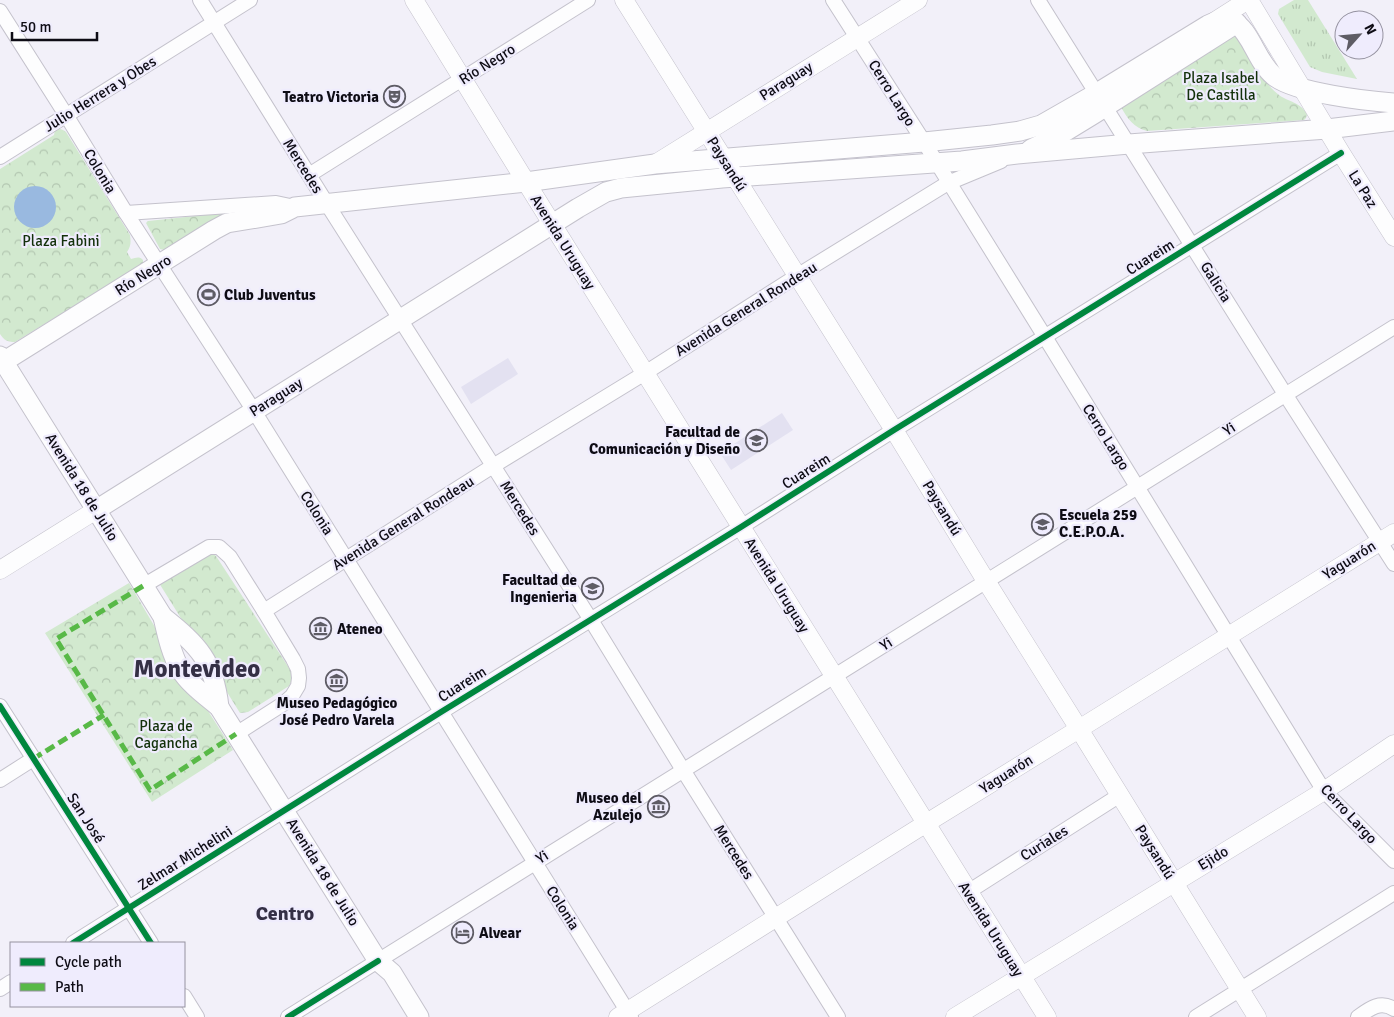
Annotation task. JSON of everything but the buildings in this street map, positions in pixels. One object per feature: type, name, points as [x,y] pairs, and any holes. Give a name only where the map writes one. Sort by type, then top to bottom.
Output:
[{"type":"main road","points":[[1214,21],[1228,20],[1237,23],[1272,75],[1279,80],[1303,89],[1371,102],[1394,103]]},
{"type":"main road","name":"Avenida General Rondeau","points":[[1017,154],[1039,146],[1058,136],[1101,100],[1214,21]]},
{"type":"main road","name":"Avenida General Rondeau","points":[[1101,100],[1237,23]]},
{"type":"main road","name":"Río Negro","points":[[1,360],[227,223],[281,214],[295,207],[526,182],[655,164],[992,136],[1020,131],[1101,100]]},
{"type":"main road","points":[[1017,154],[1327,129],[1394,121]]},
{"type":"main road","name":"Paraguay","points":[[96,510],[606,192],[621,188],[735,177],[936,163],[1017,154]]},
{"type":"main road","name":"Avenida 18 de Julio","points":[[1,360],[163,617],[179,668],[194,686],[219,707],[378,961],[392,973],[419,1017]]},
{"type":"main road","name":"Avenida 18 de Julio","points":[[163,617],[186,636],[202,655],[211,670],[217,689],[219,707]]},
{"type":"main road","name":"Avenida 18 de Julio","points":[[378,961],[382,978],[406,1017]]},
{"type":"street","name":"Mercedes","points":[[200,0],[591,620],[838,1017]]},
{"type":"street","name":"Julio Herrera y Obes","points":[[0,157],[250,0]]},
{"type":"street","name":"Avenida Uruguay","points":[[414,0],[1046,1017]]},
{"type":"street","name":"Río Negro","points":[[310,175],[588,0]]},
{"type":"street","name":"Paysandú","points":[[624,0],[894,430],[1257,1017]]},
{"type":"street","name":"Cerro Largo","points":[[833,0],[924,142],[1324,791],[1394,861]]},
{"type":"street","name":"Paraguay","points":[[655,164],[918,0]]},
{"type":"street","name":"Galicia","points":[[1038,0],[1285,394],[1387,537],[1394,564]]},
{"type":"street","name":"Avenida General Rondeau","points":[[1214,21],[1248,0]]},
{"type":"street","points":[[1237,23],[1248,0]]},
{"type":"street","name":"La Paz","points":[[1248,0],[1394,237]]},
{"type":"street","name":"Colonia","points":[[0,11],[159,265],[254,411],[534,862],[625,1015]]},
{"type":"street","name":"Cuareim","points":[[284,810],[1341,153]]},
{"type":"street","name":"Avenida General Rondeau","points":[[264,611],[948,182],[1017,154]]},
{"type":"street","points":[[126,213],[276,203],[295,207]]},
{"type":"street","name":"Yi","points":[[288,1017],[1394,327]]},
{"type":"street","name":"Paraguay","points":[[0,570],[96,510]]},
{"type":"street","name":"Yaguarón","points":[[625,1015],[925,824],[1387,537]]},
{"type":"street","points":[[143,586],[209,547],[219,547],[230,557],[264,611],[298,669],[298,686],[292,696],[283,704],[236,734]]},
{"type":"street","name":"San José","points":[[0,706],[150,942]]},
{"type":"street","name":"Ejido","points":[[955,1017],[1324,791],[1394,744]]},
{"type":"street","points":[[0,780],[33,759]]},
{"type":"street","name":"Curiales","points":[[968,892],[1120,795]]},
{"type":"street","name":"Zelmar Michelini","points":[[75,942],[284,810]]},
{"type":"street","points":[[1196,1017],[1394,893]]},
{"type":"street","points":[[185,998],[197,1017]]},
{"type":"street","points":[[1358,1017],[1371,1007],[1378,1005],[1394,1009]]},
{"type":"shaded area","points":[[508,358],[518,374],[471,404],[461,387]]},
{"type":"shaded area","name":"Facultad de Comunicación y Diseño","points":[[782,413],[793,430],[731,470],[720,453]]},
{"type":"green space","points":[[1294,0],[1308,0],[1334,42],[1334,60],[1345,60],[1357,79],[1322,72],[1310,67],[1278,14],[1279,9]]},
{"type":"green space","name":"Plaza Isabel De Castilla","points":[[1234,35],[1272,89],[1283,98],[1298,104],[1304,110],[1307,114],[1304,120],[1147,131],[1138,128],[1128,119],[1121,107]]},
{"type":"green space","name":"Plaza Fabini","points":[[60,129],[66,132],[130,235],[130,244],[127,252],[131,259],[140,258],[143,260],[143,264],[15,342],[10,342],[0,334],[0,169],[54,135],[55,130]]},
{"type":"green space","points":[[224,213],[224,215],[164,250],[160,249],[146,223],[148,221]]},
{"type":"green space","name":"Plaza de Cagancha","points":[[212,553],[216,556],[291,671],[292,680],[289,686],[248,712],[240,713],[159,583]]},
{"type":"green space","name":"Plaza de Cagancha","points":[[129,583],[162,639],[233,750],[152,802],[45,633]]},
{"type":"water","points":[[31,186],[39,186],[50,192],[56,207],[50,222],[39,228],[31,228],[20,222],[14,211],[14,203],[20,192]]},
{"type":"marked path","points":[[143,586],[56,639],[150,790],[236,734]]},
{"type":"marked path","points":[[33,759],[104,715]]},
{"type":"cycle path","points":[[75,942],[1341,153]]},
{"type":"cycle path","points":[[0,706],[150,942]]},
{"type":"cycle path","points":[[288,1017],[378,961]]},
{"type":"place","name":"Teatro Victoria","points":[[395,97]]},
{"type":"place","name":"Club Juventus","points":[[208,295]]},
{"type":"place","name":"Facultad de Comunicación y Diseño","points":[[756,441]]},
{"type":"place","name":"Escuela 259 C.E.P.O.A.","points":[[1043,524]]},
{"type":"place","name":"Facultad de Ingenieria","points":[[593,589]]},
{"type":"place","name":"Ateneo","points":[[321,629]]},
{"type":"place","name":"Museo Pedagógico José Pedro Varela","points":[[337,680]]},
{"type":"place","name":"Museo del Azulejo","points":[[658,807]]},
{"type":"place","name":"Alvear","points":[[463,933]]},
{"type":"district","name":"Montevideo","points":[[197,668]]},
{"type":"district","name":"Centro","points":[[285,913]]}]
